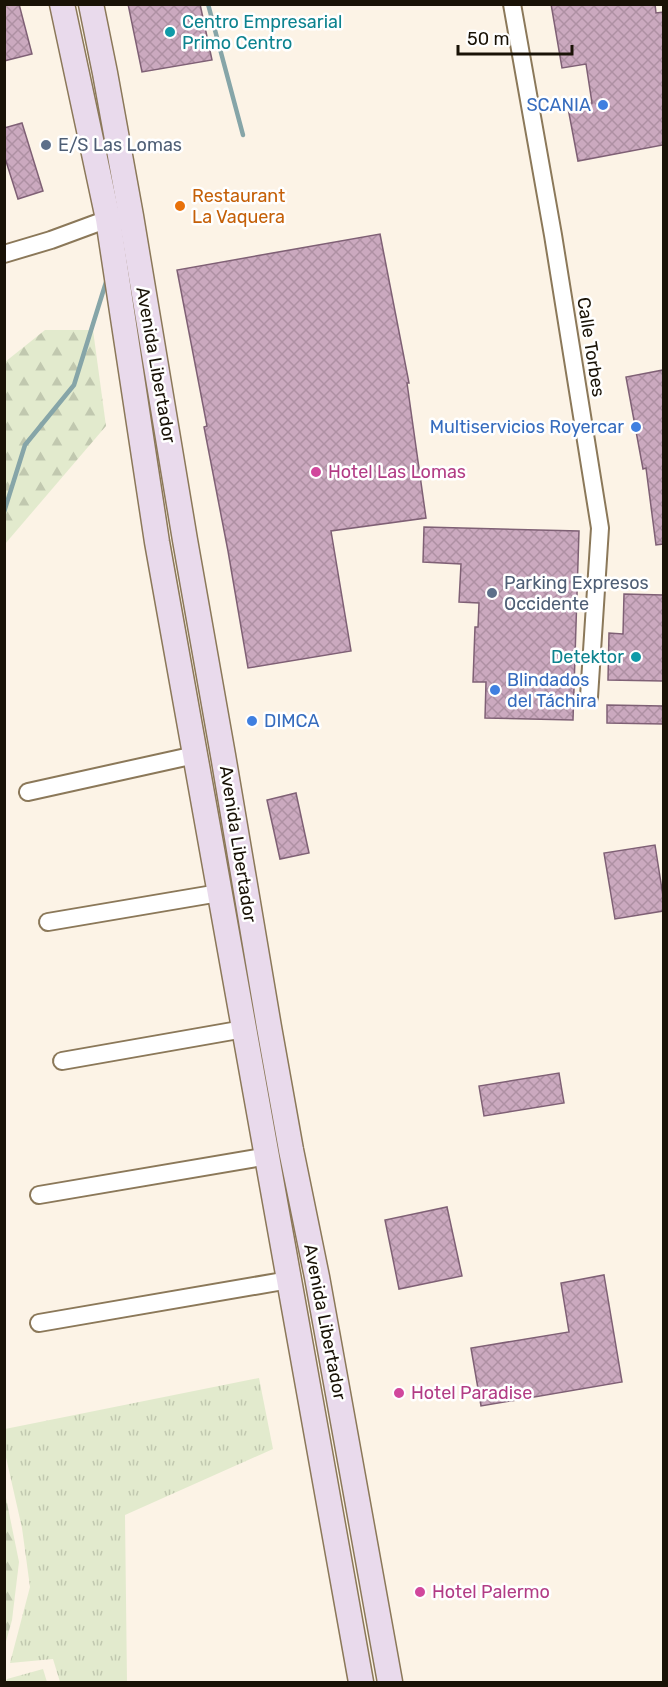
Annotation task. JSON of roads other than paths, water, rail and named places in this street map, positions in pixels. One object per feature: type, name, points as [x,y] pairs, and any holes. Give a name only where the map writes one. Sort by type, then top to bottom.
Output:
[{"type":"main road","name":"Avenida Libertador","points":[[62,4],[108,219],[157,542],[361,1683]]},
{"type":"main road","name":"Avenida Libertador","points":[[91,4],[131,216],[271,1038],[319,1288],[390,1683]]},
{"type":"street","name":"Calle Torbes","points":[[512,4],[554,235],[600,528],[589,697]]},
{"type":"street","points":[[4,254],[108,219],[131,216]]},
{"type":"street","points":[[28,792],[195,755]]},
{"type":"street","points":[[48,922],[219,893]]},
{"type":"street","points":[[62,1061],[244,1029]]},
{"type":"street","points":[[39,1195],[268,1156]]},
{"type":"street","points":[[39,1323],[289,1280]]},
{"type":"waterway","points":[[208,4],[243,135]]},
{"type":"waterway","points":[[4,512],[25,445],[74,385],[107,279]]},
{"type":"place","name":"Centro Empresarial Primo Centro","points":[[170,32]]},
{"type":"place","name":"SCANIA","points":[[603,105]]},
{"type":"place","name":"E/S Las Lomas","points":[[46,145]]},
{"type":"place","name":"Restaurant La Vaquera","points":[[180,206]]},
{"type":"place","name":"Multiservicios Royercar","points":[[636,427]]},
{"type":"place","name":"Hotel Las Lomas","points":[[316,472]]},
{"type":"place","name":"Parking Expresos Occidente","points":[[492,593]]},
{"type":"place","name":"Detektor","points":[[636,657]]},
{"type":"place","name":"Blindados del Táchira","points":[[495,690]]},
{"type":"place","name":"DIMCA","points":[[252,721]]},
{"type":"place","name":"Hotel Paradise","points":[[399,1393]]},
{"type":"place","name":"Hotel Palermo","points":[[420,1592]]}]
